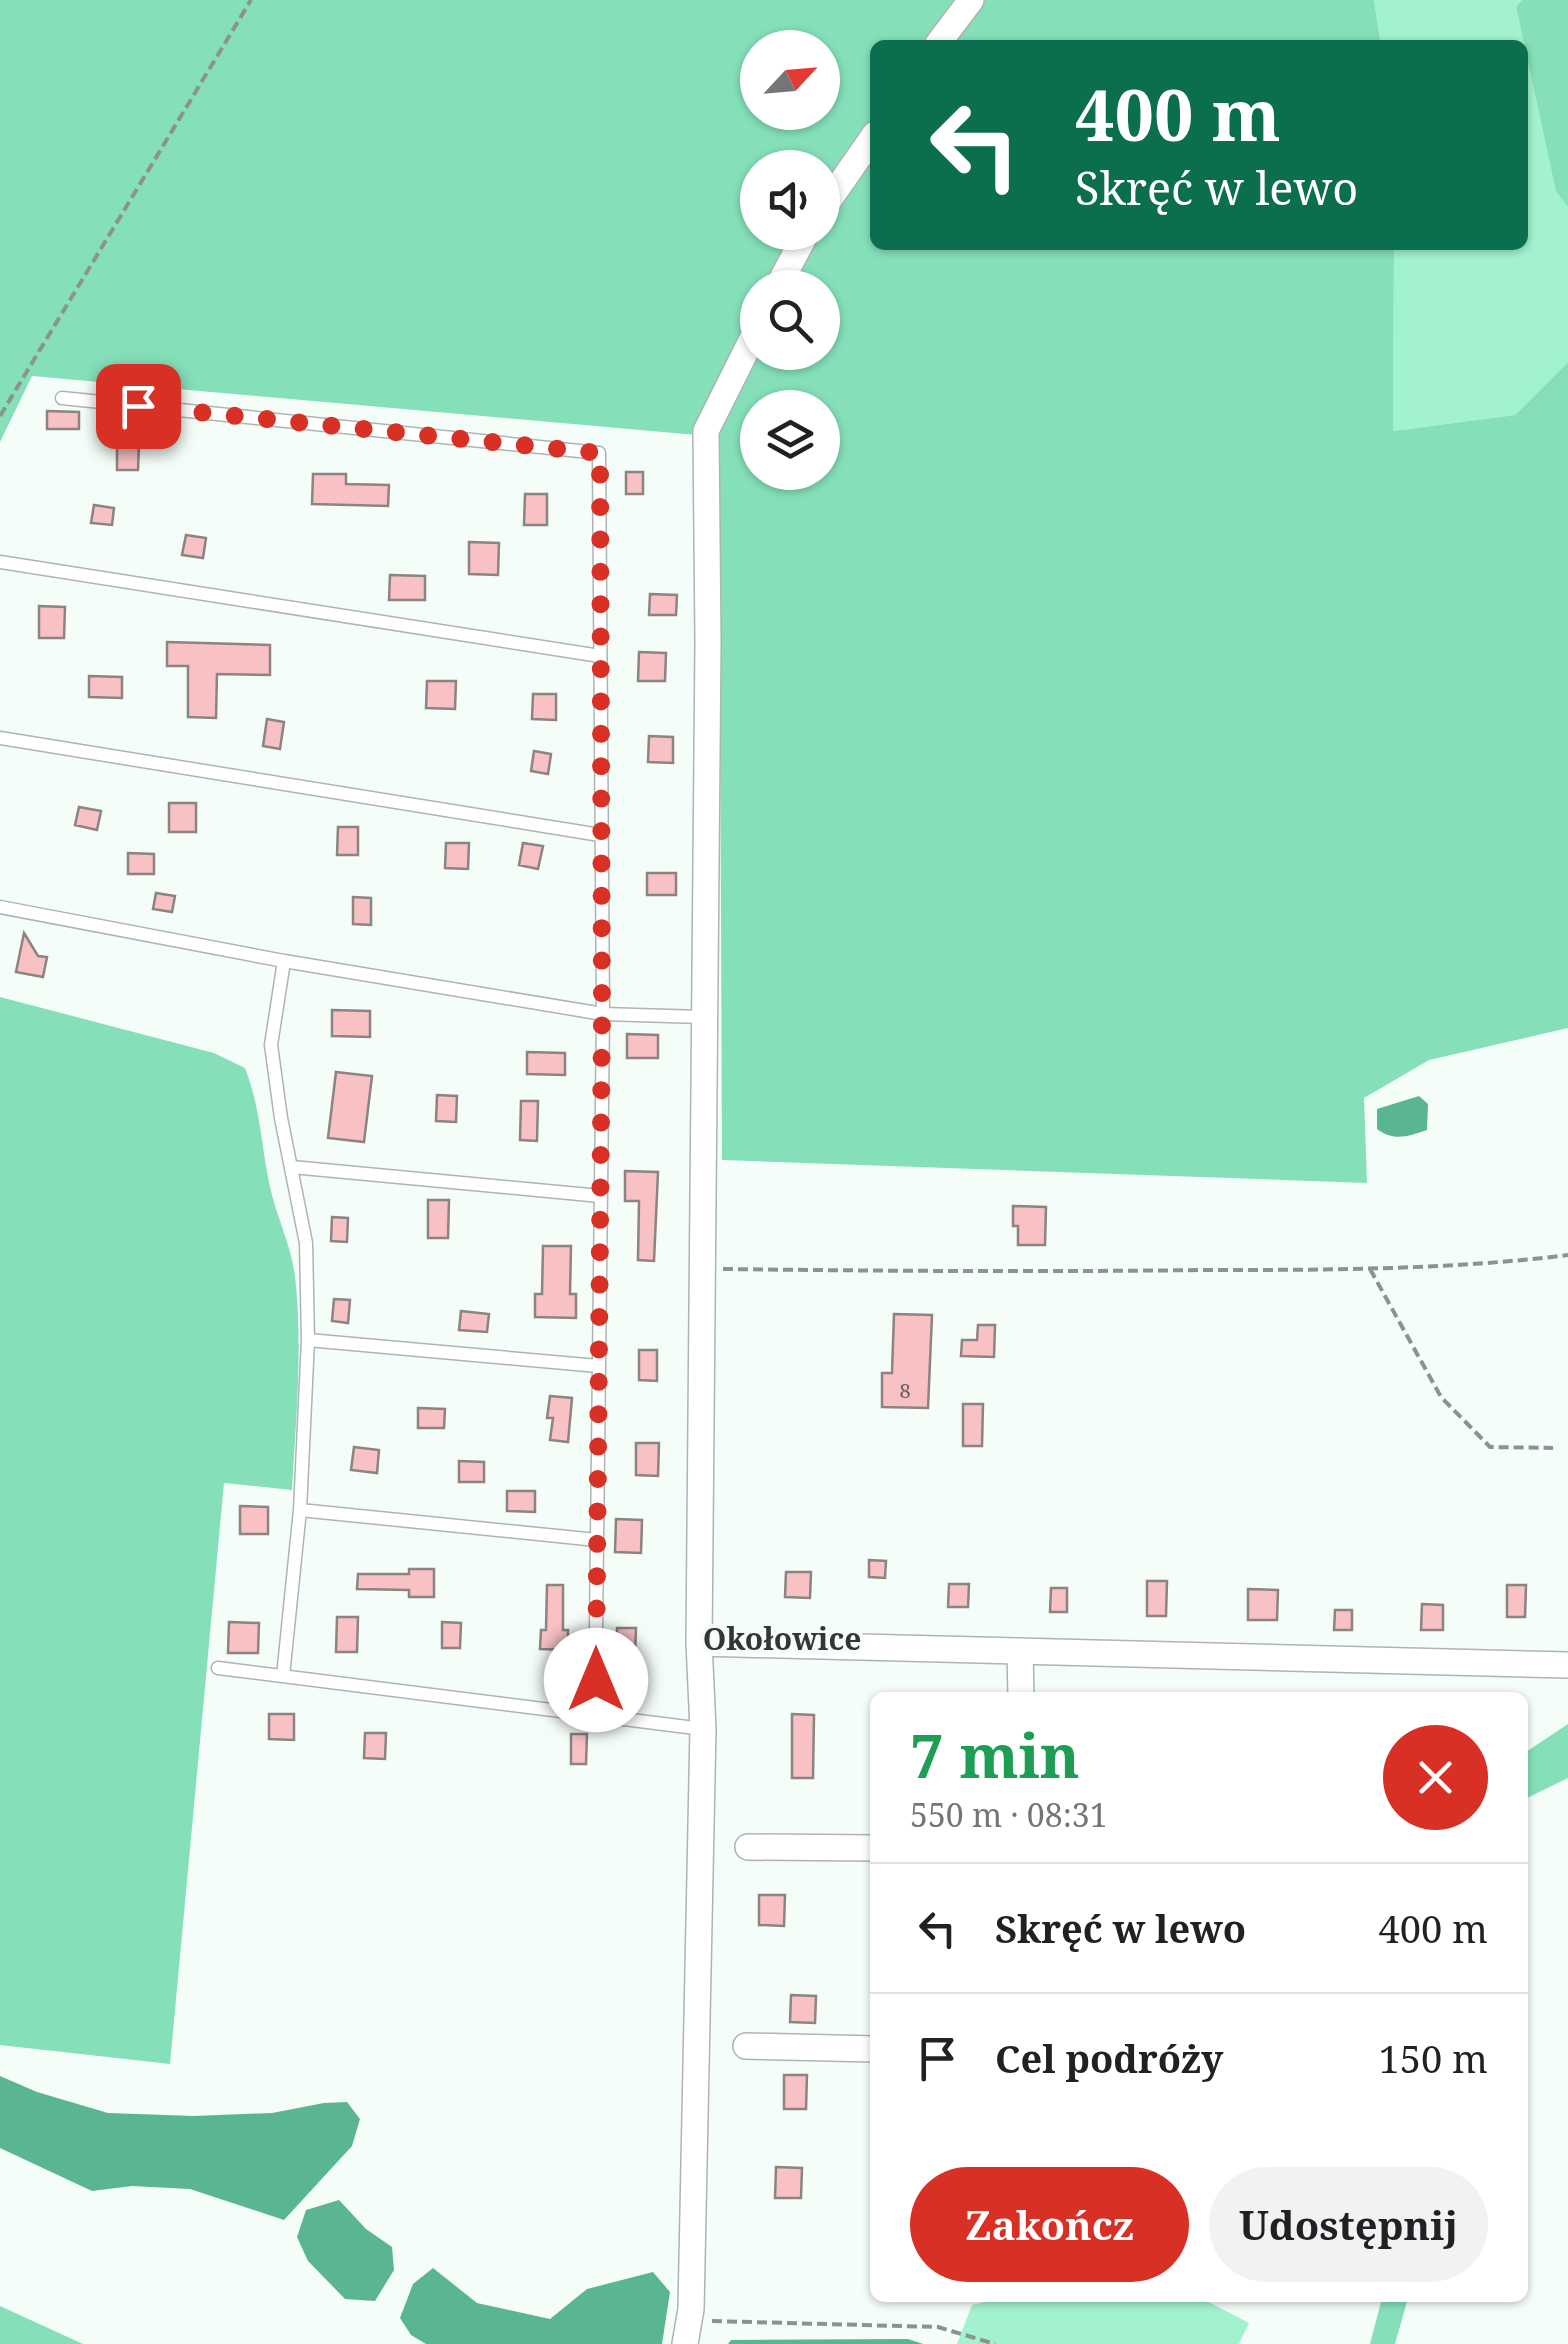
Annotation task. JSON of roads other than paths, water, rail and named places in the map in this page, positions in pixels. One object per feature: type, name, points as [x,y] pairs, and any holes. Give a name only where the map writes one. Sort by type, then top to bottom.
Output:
[{"type":"street","points":[[941,40],[971,0]]},
{"type":"street","points":[[840,184],[870,141]]},
{"type":"street","points":[[687,2332],[702,1728],[699,1643],[708,642],[706,431],[740,363]]},
{"type":"street","points":[[699,1643],[1568,1665]]},
{"type":"street","points":[[1020,1651],[1021,1692]]},
{"type":"street","points":[[748,1847],[870,1848]]},
{"type":"street","points":[[746,2046],[870,2050]]},
{"type":"lane","points":[[62,398],[600,453],[602,1014],[595,1715]]},
{"type":"lane","points":[[0,562],[600,656]]},
{"type":"lane","points":[[0,738],[600,835]]},
{"type":"lane","points":[[0,907],[602,1014],[702,1017]]},
{"type":"lane","points":[[282,1676],[300,1510],[308,1340],[306,1243],[280,1118],[271,1045],[284,960]]},
{"type":"lane","points":[[292,1167],[600,1196]]},
{"type":"lane","points":[[308,1340],[598,1366]]},
{"type":"lane","points":[[300,1510],[597,1540]]},
{"type":"lane","points":[[218,1668],[702,1728]]},
{"type":"district","name":"Okołowice","points":[[782,1638]]}]
